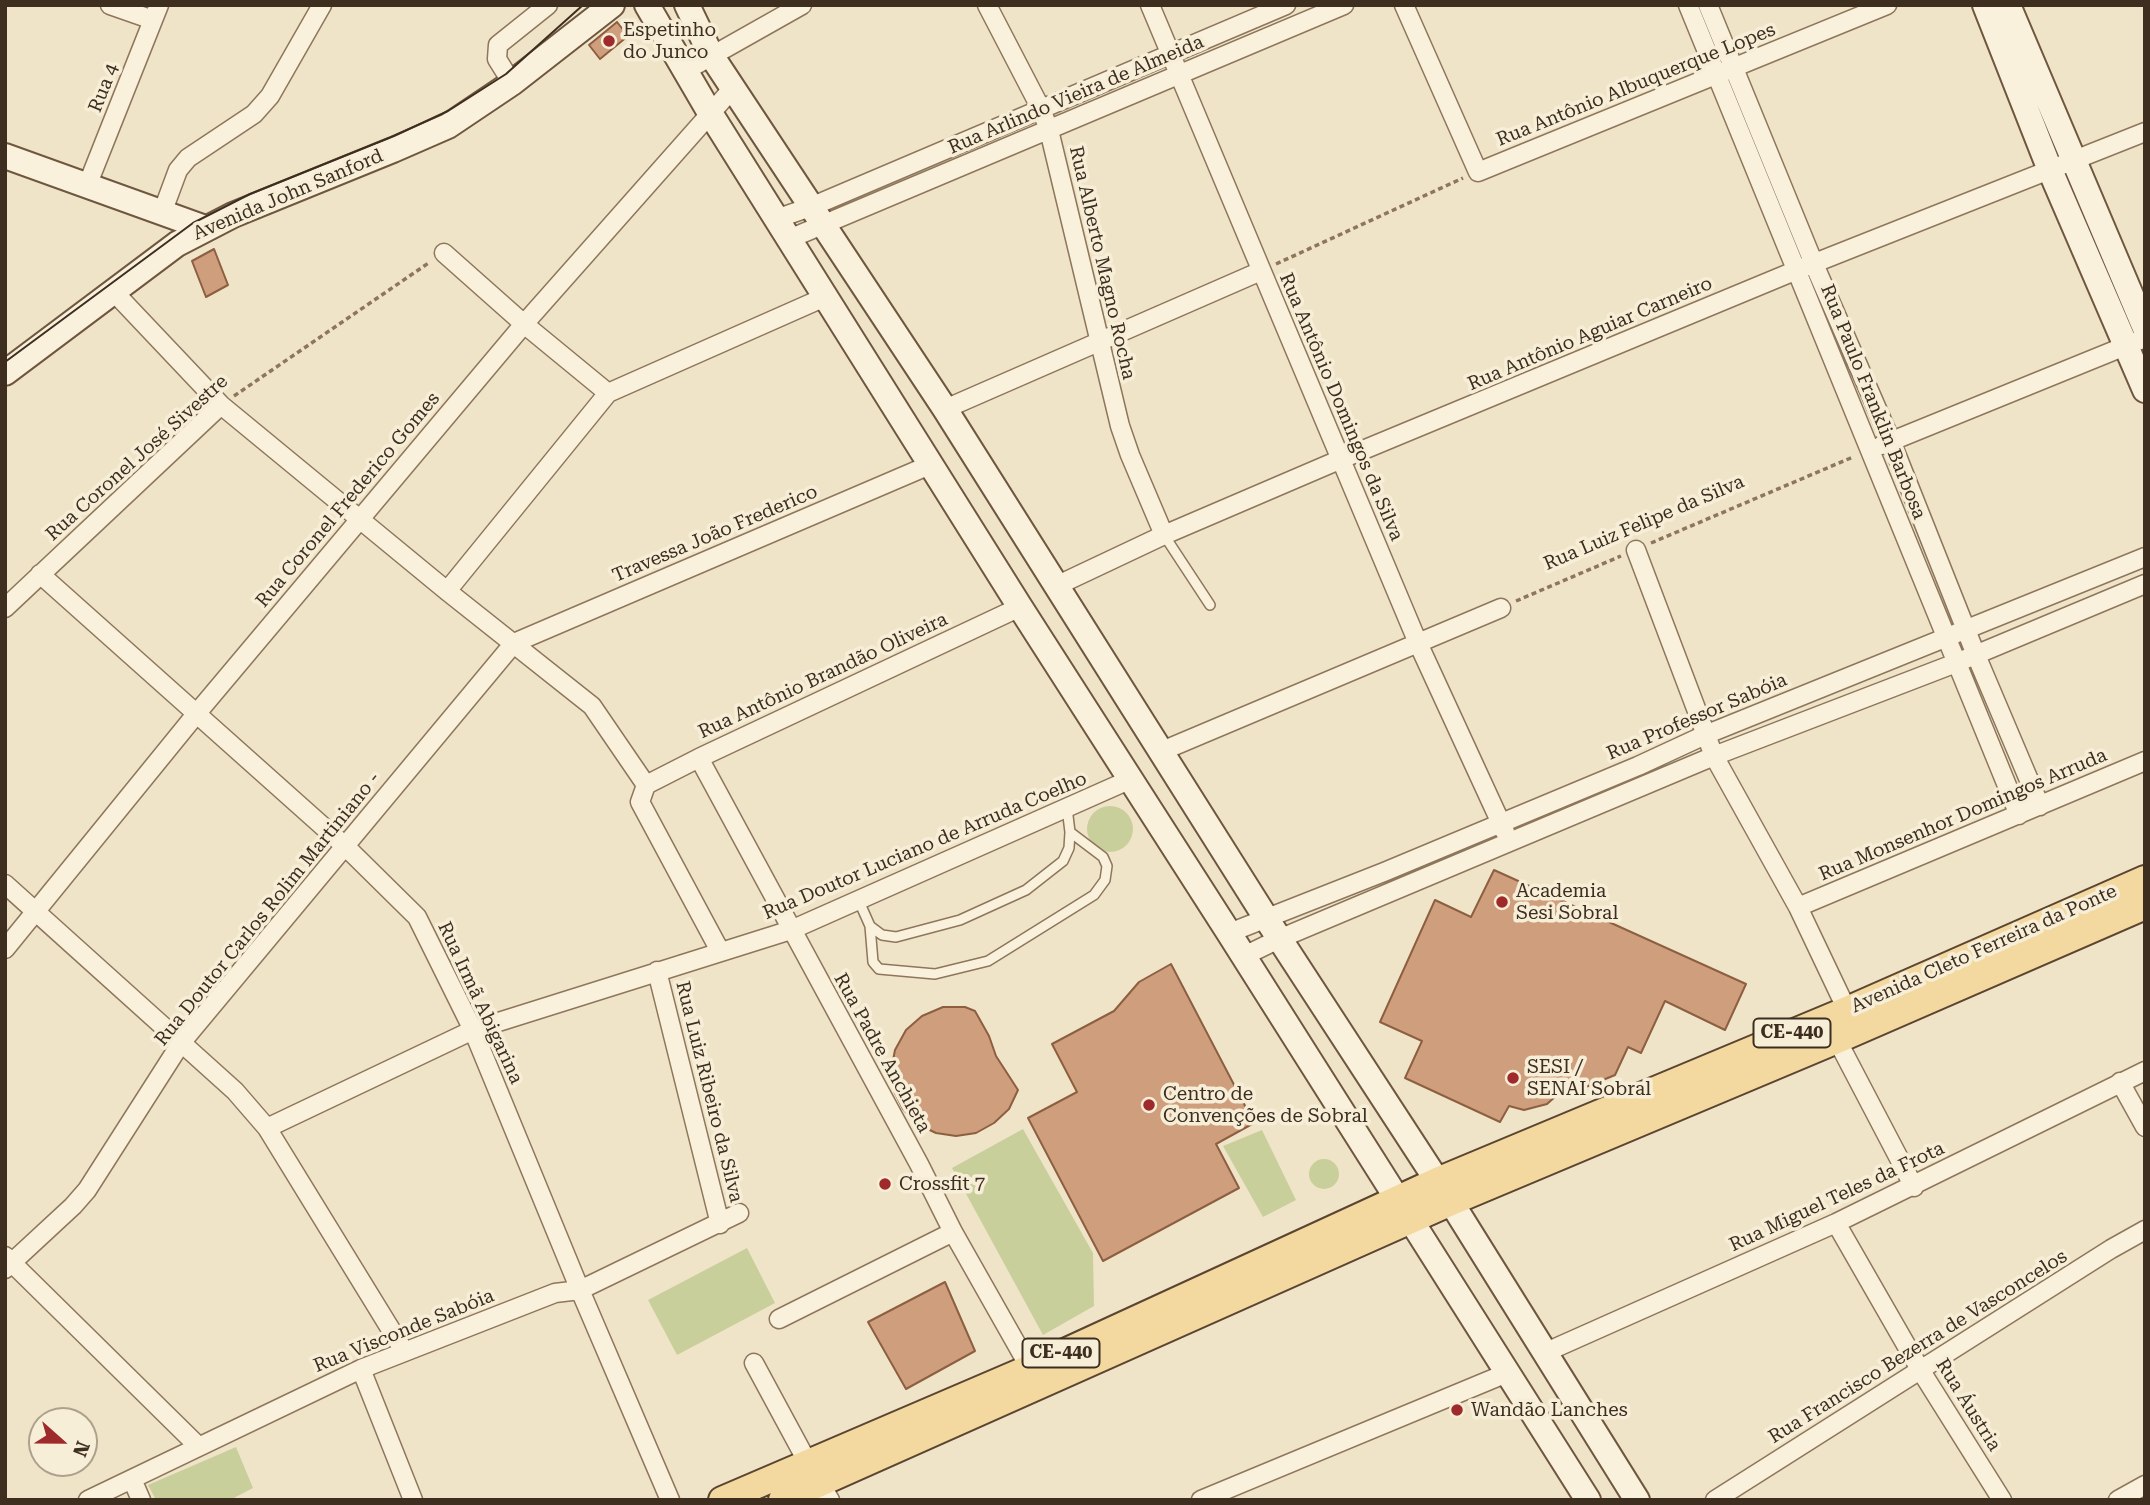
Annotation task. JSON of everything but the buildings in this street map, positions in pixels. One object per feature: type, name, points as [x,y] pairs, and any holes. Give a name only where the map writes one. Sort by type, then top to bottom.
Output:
[{"type":"main road","name":"Avenida John Sanford","points":[[5,373],[177,244],[205,228],[448,125],[512,83],[612,5]]},
{"type":"main road","points":[[646,5],[782,229],[1129,780],[1230,933],[1588,1500]]},
{"type":"main road","points":[[687,5],[711,55],[945,409],[1637,1500]]},
{"type":"main road","points":[[1985,5],[2050,170],[2136,342],[2145,390]]},
{"type":"main road","points":[[2008,5],[2145,328]]},
{"type":"main road","points":[[5,156],[205,228]]},
{"type":"main road","points":[[1056,663],[1091,641]]},
{"type":"main road","name":"Avenida Cleto Ferreira da Ponte","points":[[1404,1210],[2145,878]]},
{"type":"main road","name":"Avenida Cleto Ferreira da Ponte","points":[[1444,1192],[1837,1040],[2145,906]]},
{"type":"main road","name":"CE-440","points":[[737,1497],[819,1482],[1030,1368],[1404,1210]]},
{"type":"main road","name":"CE-440","points":[[782,1500],[1404,1210]]},
{"type":"street","points":[[110,5],[156,13]]},
{"type":"street","points":[[162,213],[178,170],[188,158],[254,114],[270,96],[322,5]]},
{"type":"street","points":[[512,83],[497,59],[498,45],[548,5]]},
{"type":"street","points":[[685,71],[802,5]]},
{"type":"street","name":"Rua Alberto Magno Rocha","points":[[987,5],[1041,109],[1049,130],[1099,343],[1130,455],[1164,535]]},
{"type":"street","name":"Rua Antônio Domingos da Silva","points":[[1150,5],[1339,460],[1418,643],[1510,843]]},
{"type":"street","name":"Rua Arlindo Vieira de Almeida","points":[[818,216],[1041,109],[1286,5]]},
{"type":"street","name":"Rua Arlindo Vieira de Almeida","points":[[818,216],[1049,130],[1345,5]]},
{"type":"street","points":[[1404,5],[1478,172]]},
{"type":"street","name":"Rua Paulo Franklin Barbosa","points":[[1688,5],[1726,71],[1865,380],[1965,629],[2040,806]]},
{"type":"street","name":"Rua Paulo Franklin Barbosa","points":[[1708,5],[1726,71],[1797,271],[2019,815]]},
{"type":"street","name":"Rua Antônio Albuquerque Lopes","points":[[1478,172],[1887,5]]},
{"type":"street","name":"Rua 4","points":[[87,186],[156,13]]},
{"type":"street","name":"Rua Coronel Frederico Gomes","points":[[5,949],[197,713],[523,324],[733,88]]},
{"type":"street","name":"Rua Antônio Aguiar Carneiro","points":[[1056,586],[1164,535],[1339,460],[1814,264],[2145,132]]},
{"type":"street","points":[[782,229],[818,216]]},
{"type":"street","points":[[444,253],[523,324],[608,393]]},
{"type":"street","points":[[945,409],[1261,271]]},
{"type":"street","points":[[114,292],[221,405],[592,706],[646,785],[640,802],[720,951]]},
{"type":"street","points":[[447,591],[608,393],[825,297]]},
{"type":"street","points":[[1869,450],[2136,342]]},
{"type":"street","points":[[1844,389],[1865,380]]},
{"type":"street","name":"Rua Coronel José Sivestre","points":[[5,608],[221,405]]},
{"type":"street","name":"Travessa João Frederico","points":[[514,643],[932,464]]},
{"type":"street","points":[[1636,550],[1714,756],[1798,908],[1847,1010]]},
{"type":"street","name":"Rua Professor Sabóia","points":[[1230,933],[1384,872],[1638,766],[1705,735],[2145,557]]},
{"type":"street","name":"Rua Irmã Abigarina","points":[[40,574],[346,847],[417,917],[473,1030],[670,1500]]},
{"type":"street","points":[[1244,956],[1714,756],[1956,663],[2145,584]]},
{"type":"street","name":"Rua Antônio Brandão Oliveira","points":[[646,785],[1020,607]]},
{"type":"street","points":[[1162,751],[1501,608]]},
{"type":"street","name":"Rua Doutor Carlos Rolim Martiniano -","points":[[7,1262],[73,1206],[87,1190],[181,1043],[514,643]]},
{"type":"street","name":"Rua Padre Anchieta","points":[[699,758],[919,1164],[953,1232],[1030,1368]]},
{"type":"street","name":"Rua Monsenhor Domingos Arruda","points":[[1798,908],[2145,761]]},
{"type":"street","points":[[1638,766],[1646,786]]},
{"type":"street","name":"Rua Doutor Luciano de Arruda Coelho","points":[[267,1128],[473,1030],[791,930],[1129,780]]},
{"type":"street","points":[[5,884],[235,1091],[267,1128],[404,1351]]},
{"type":"street","name":"Rua Luiz Ribeiro da Silva","points":[[657,971],[720,1224]]},
{"type":"street","points":[[1837,1040],[1914,1186]]},
{"type":"street","name":"Rua Miguel Teles da Frota","points":[[1544,1353],[1836,1223],[2145,1071]]},
{"type":"street","points":[[2120,1082],[2145,1127]]},
{"type":"street","name":"Rua Visconde Sabóia","points":[[88,1500],[361,1369],[555,1293],[580,1290],[739,1213]]},
{"type":"street","name":"Rua Áustria","points":[[1836,1223],[1921,1371],[2002,1500]]},
{"type":"street","name":"Rua Francisco Bezerra de Vasconcelos","points":[[1715,1500],[2145,1230]]},
{"type":"street","points":[[779,1319],[953,1232]]},
{"type":"street","points":[[7,1262],[198,1446]]},
{"type":"street","points":[[754,1363],[819,1482]]},
{"type":"street","points":[[361,1369],[413,1500]]},
{"type":"street","points":[[1201,1500],[1507,1373]]},
{"type":"street","points":[[132,1479],[141,1500]]},
{"type":"street","points":[[2118,1500],[2145,1485]]},
{"type":"lane","points":[[1164,535],[1210,605]]},
{"type":"lane","points":[[870,926],[882,935],[895,937],[960,920],[1026,890],[1063,861],[1069,848],[1067,808]]},
{"type":"lane","points":[[858,899],[870,926],[873,962],[879,969],[934,974],[988,961],[1094,895],[1105,880],[1107,866],[1103,857],[1070,832]]},
{"type":"path","points":[[1261,271],[1478,172]]},
{"type":"path","name":"Rua Coronel José Sivestre","points":[[221,405],[444,253]]},
{"type":"path","name":"Rua Luiz Felipe da Silva","points":[[1501,608],[1869,450]]},
{"type":"green space","points":[[1110,806],[1126,813],[1133,829],[1126,845],[1110,852],[1094,845],[1087,829],[1094,813]]},
{"type":"green space","points":[[1023,1129],[1093,1253],[1094,1306],[1043,1335],[952,1168]]},
{"type":"green space","points":[[1262,1130],[1296,1200],[1263,1217],[1223,1146]]},
{"type":"green space","points":[[1324,1159],[1335,1163],[1339,1174],[1335,1185],[1324,1189],[1313,1185],[1309,1174],[1313,1163]]},
{"type":"green space","points":[[747,1248],[775,1303],[677,1355],[648,1300]]},
{"type":"green space","points":[[236,1447],[253,1488],[230,1500],[156,1500],[148,1485]]},
{"type":"tram line","points":[[5,362],[193,223],[250,194],[394,136],[448,111],[506,74],[583,5]]},
{"type":"place","name":"Espetinho do Junco","points":[[609,41]]},
{"type":"place","name":"Academia Sesi Sobral","points":[[1502,902]]},
{"type":"place","name":"SESI / SENAI Sobral","points":[[1513,1078]]},
{"type":"place","name":"Centro de Convenções de Sobral","points":[[1149,1105]]},
{"type":"place","name":"Crossfit 7","points":[[885,1184]]},
{"type":"place","name":"Wandão Lanches","points":[[1457,1410]]}]
